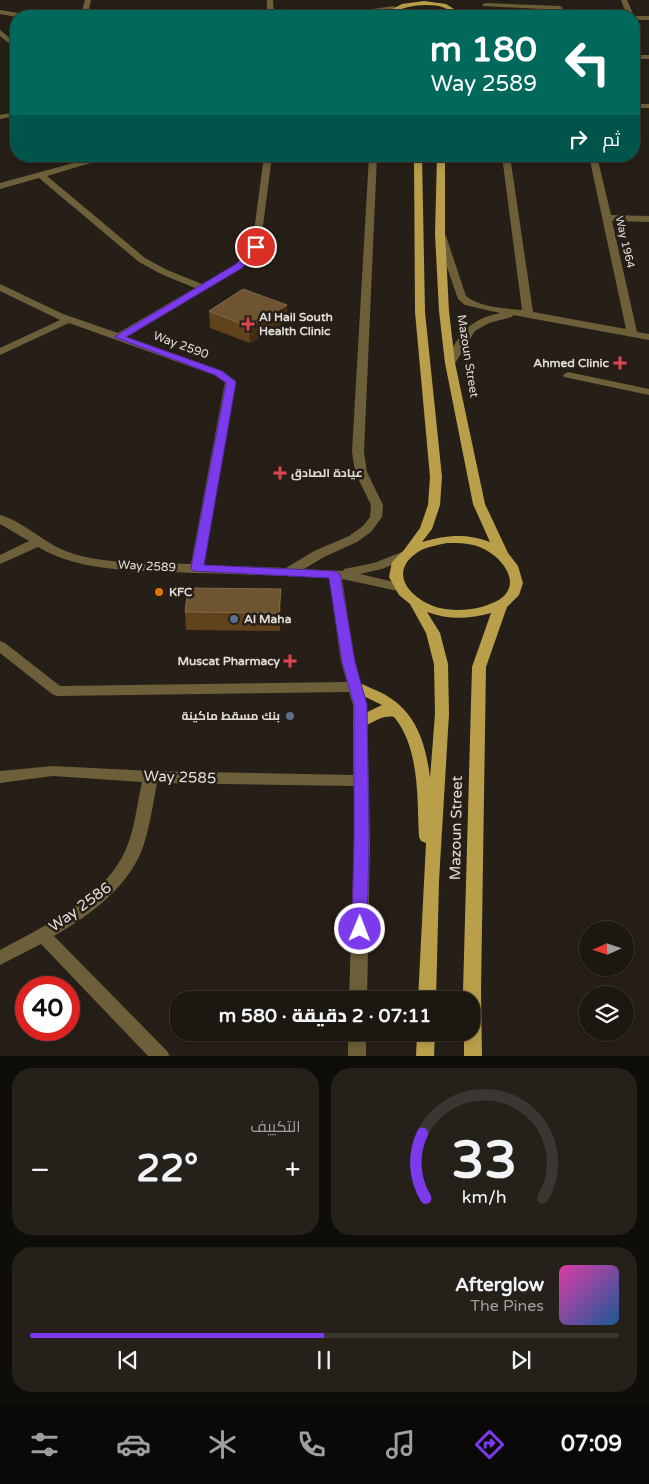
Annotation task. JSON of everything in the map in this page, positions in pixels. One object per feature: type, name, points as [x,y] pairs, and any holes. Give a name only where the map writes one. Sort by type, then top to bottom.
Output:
[{"type":"main road","points":[[404,2],[447,3]]},
{"type":"main road","points":[[406,553],[427,542],[450,539],[466,540],[486,545],[502,553],[511,563],[516,574],[516,585],[511,595],[501,604],[487,611],[469,615],[441,613],[416,605],[398,587],[395,577],[396,566],[406,553],[426,529],[434,505],[436,477],[420,312],[418,162]]},
{"type":"main road","name":"Mazoun Street","points":[[441,162],[440,234],[444,312],[450,362],[479,504],[502,553]]},
{"type":"main road","name":"Mazoun Street","points":[[473,1056],[472,991],[478,682],[479,667],[485,645],[501,604]]},
{"type":"main road","name":"Mazoun Street","points":[[416,605],[433,633],[441,664],[442,714],[431,881],[427,991]]},
{"type":"main road","points":[[356,687],[381,698],[398,712],[409,728],[422,765],[431,881]]},
{"type":"main road","points":[[360,722],[382,710],[398,712]]},
{"type":"main road","points":[[425,1056],[426,1041]]},
{"type":"street","points":[[477,0],[485,5],[488,10]]},
{"type":"street","points":[[485,5],[560,8],[558,0]]},
{"type":"street","points":[[0,32],[10,41]]},
{"type":"street","points":[[0,186],[88,162]]},
{"type":"street","points":[[118,337],[239,266],[256,247],[267,162]]},
{"type":"street","points":[[289,572],[319,554],[353,539],[367,529],[376,517],[377,505],[360,472],[358,452],[373,162]]},
{"type":"street","points":[[507,162],[525,314]]},
{"type":"street","name":"Way 1964","points":[[594,162],[632,334]]},
{"type":"street","points":[[40,175],[142,260],[164,272],[201,287]]},
{"type":"street","points":[[607,218],[649,219]]},
{"type":"street","points":[[440,234],[462,297],[469,303],[480,307],[649,337]]},
{"type":"street","name":"Way 2590","points":[[0,287],[70,320],[218,373],[231,382],[197,568]]},
{"type":"street","points":[[450,362],[468,330],[473,326],[486,320],[525,314]]},
{"type":"street","points":[[0,352],[70,320]]},
{"type":"street","points":[[568,375],[649,392]]},
{"type":"street","name":"Way 2589","points":[[0,519],[39,540],[56,552],[78,560],[130,566],[334,574],[368,578],[398,587]]},
{"type":"street","points":[[0,560],[39,540]]},
{"type":"street","name":"Way 2589","points":[[334,574],[364,570],[406,553]]},
{"type":"street","points":[[334,574],[348,662],[360,705],[362,840],[358,991]]},
{"type":"street","points":[[0,646],[58,690],[356,687]]},
{"type":"street","name":"Way 2585","points":[[0,777],[52,772],[151,777],[360,781]]},
{"type":"street","name":"Way 2586","points":[[0,958],[42,934],[94,900],[119,878],[134,851],[151,777]]},
{"type":"street","points":[[42,934],[161,1056]]},
{"type":"street","points":[[357,1041],[357,1056]]},
{"type":"building","points":[[243,289],[287,305],[249,327],[209,311]]},
{"type":"building","points":[[188,588],[281,589],[279,613],[185,612]]},
{"type":"place","name":"Al Hail South Health Clinic","points":[[248,324]]},
{"type":"place","name":"Ahmed Clinic","points":[[620,363]]},
{"type":"place","name":"عيادة الصادق","points":[[280,473]]},
{"type":"place","name":"KFC","points":[[159,592]]},
{"type":"place","name":"Al Maha","points":[[234,619]]},
{"type":"place","name":"Muscat Pharmacy","points":[[290,661]]},
{"type":"place","name":"بنك مسقط ماكينة","points":[[290,716]]},
{"type":"route","points":[[256,247],[239,266],[118,337],[218,373],[231,382],[197,568],[334,574],[348,662],[360,705],[362,840],[360,929]]}]
